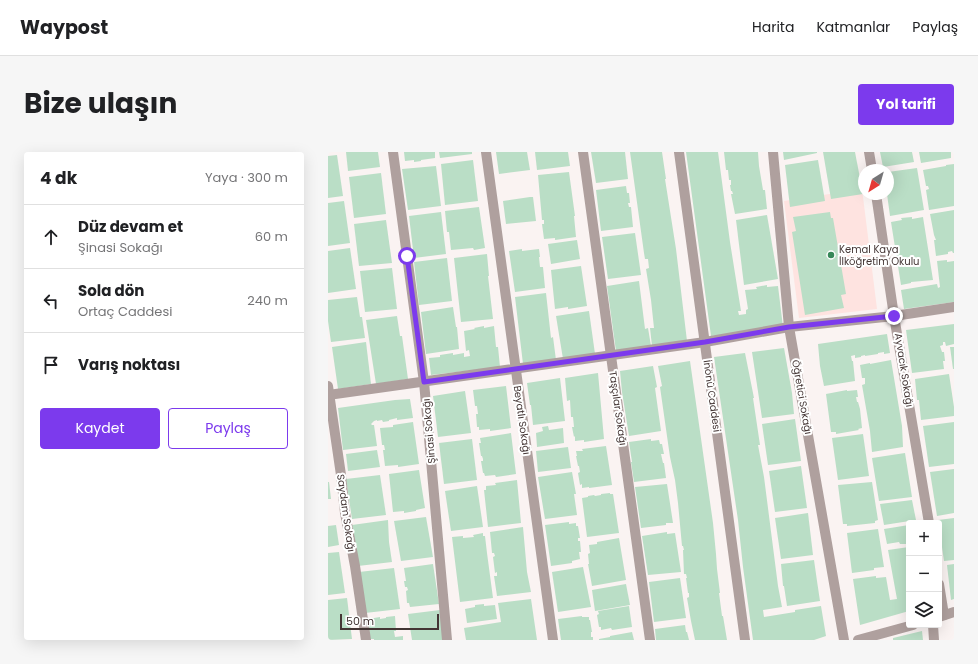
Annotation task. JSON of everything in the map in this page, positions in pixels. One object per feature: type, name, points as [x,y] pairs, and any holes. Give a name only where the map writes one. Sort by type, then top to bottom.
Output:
[{"type":"street","name":"Şinasi Sokağı","points":[[393,152],[424,382],[447,640]]},
{"type":"street","name":"Beyatlı Sokağı","points":[[486,152],[553,640]]},
{"type":"street","name":"Taşçılar Sokağı","points":[[583,152],[650,640]]},
{"type":"street","name":"İnönü Caddesi","points":[[679,152],[745,640]]},
{"type":"street","name":"Öğretici Sokağı","points":[[773,152],[789,327],[844,640]]},
{"type":"street","points":[[869,152],[871,164]]},
{"type":"street","name":"Ayvacık Sokağı","points":[[877,200],[894,316],[928,520]]},
{"type":"street","points":[[328,392],[424,382],[705,342],[789,327],[894,316],[954,307]]},
{"type":"street","name":"Saydam Sokağı","points":[[328,392],[341,475],[345,513],[366,640]]},
{"type":"street","points":[[941,592],[946,614]]},
{"type":"street","points":[[862,639],[906,627]]},
{"type":"street","points":[[933,628],[934,640]]},
{"type":"shaded area","name":"Kemal Kaya İlköğretim Okulu","points":[[858,190],[858,200],[863,200],[877,309],[799,318],[784,201]]},
{"type":"building","points":[[346,152],[378,152],[380,167],[348,171]]},
{"type":"building","points":[[404,152],[435,152],[435,158],[414,162],[414,160],[405,161]]},
{"type":"building","points":[[439,152],[472,152],[472,154],[440,158]]},
{"type":"building","points":[[496,152],[527,152],[530,170],[499,174]]},
{"type":"building","points":[[535,152],[568,152],[570,166],[537,170]]},
{"type":"building","points":[[591,152],[625,152],[628,179],[596,183]]},
{"type":"building","points":[[630,152],[662,152],[687,341],[652,346],[650,328],[654,328],[646,269],[649,268],[648,259],[645,259]]},
{"type":"building","points":[[686,152],[718,152],[741,311],[738,311],[739,315],[746,314],[746,310],[748,309],[745,290],[757,289],[756,287],[767,285],[767,287],[778,286],[783,327],[711,336]]},
{"type":"building","points":[[724,152],[758,152],[767,209],[735,214],[731,194],[733,194],[730,185],[731,180],[729,180],[728,170],[726,170]]},
{"type":"building","points":[[783,152],[817,152],[817,153],[784,160]]},
{"type":"building","points":[[823,152],[855,152],[858,168],[858,195],[831,199]]},
{"type":"building","points":[[880,152],[912,152],[914,162],[894,165],[894,164],[882,164]]},
{"type":"building","points":[[919,152],[951,152],[951,158],[921,163]]},
{"type":"building","points":[[337,155],[343,196],[328,198],[328,156]]},
{"type":"building","points":[[473,160],[478,201],[445,205],[441,164]]},
{"type":"building","points":[[818,160],[825,201],[790,207],[785,165]]},
{"type":"building","points":[[954,164],[954,206],[929,210],[926,190],[929,189],[928,186],[926,186],[923,170]]},
{"type":"building","points":[[436,166],[441,206],[408,210],[402,169]]},
{"type":"building","points":[[917,168],[924,210],[890,216],[888,200],[894,200],[894,171]]},
{"type":"building","points":[[569,172],[575,216],[576,237],[555,240],[555,238],[544,239],[542,224],[544,224],[544,220],[542,220],[538,175]]},
{"type":"building","points":[[381,173],[386,214],[354,218],[349,177]]},
{"type":"building","points":[[626,186],[627,193],[629,193],[630,203],[628,203],[629,207],[631,207],[633,227],[601,231],[596,190]]},
{"type":"building","points":[[533,197],[536,221],[506,224],[503,201]]},
{"type":"building","points":[[344,201],[350,243],[328,246],[328,203]]},
{"type":"building","points":[[479,207],[485,248],[474,250],[473,248],[451,250],[449,232],[447,232],[445,211]]},
{"type":"building","points":[[954,210],[954,253],[952,251],[948,252],[948,254],[936,256],[934,240],[936,240],[930,214]]},
{"type":"building","points":[[441,212],[446,254],[414,258],[409,216]]},
{"type":"building","points":[[830,212],[831,218],[833,218],[846,294],[841,295],[844,308],[805,315],[792,232],[796,231],[793,217]]},
{"type":"building","points":[[767,215],[778,279],[744,285],[736,220]]},
{"type":"building","points":[[912,217],[912,219],[923,217],[933,280],[911,282],[901,285],[891,222],[902,220],[901,218]]},
{"type":"building","points":[[386,220],[392,263],[359,266],[354,224]]},
{"type":"building","points":[[635,233],[641,275],[608,279],[602,237]]},
{"type":"building","points":[[577,240],[580,259],[551,264],[548,244]]},
{"type":"building","points":[[350,248],[356,289],[328,293],[328,251]]},
{"type":"building","points":[[522,249],[522,251],[539,249],[540,267],[543,267],[545,288],[515,292],[509,251]]},
{"type":"building","points":[[487,254],[493,319],[461,322],[454,258]]},
{"type":"building","points":[[447,258],[452,301],[419,305],[414,262]]},
{"type":"building","points":[[947,260],[947,262],[954,261],[954,302],[904,309],[901,290],[937,284],[938,288],[940,287],[937,261]]},
{"type":"building","points":[[581,266],[587,306],[568,309],[568,307],[555,309],[551,270]]},
{"type":"building","points":[[392,268],[397,309],[365,312],[360,271]]},
{"type":"building","points":[[639,281],[645,329],[648,328],[651,346],[616,351],[607,286]]},
{"type":"building","points":[[546,293],[551,338],[553,337],[556,360],[523,364],[515,297]]},
{"type":"building","points":[[357,297],[365,338],[331,342],[328,321],[328,300]]},
{"type":"building","points":[[453,307],[459,349],[426,354],[421,312]]},
{"type":"building","points":[[589,311],[595,354],[563,359],[556,316]]},
{"type":"building","points":[[397,316],[400,336],[402,336],[408,379],[376,384],[366,320]]},
{"type":"building","points":[[954,324],[954,344],[946,346],[945,342],[943,342],[943,345],[940,346],[942,352],[944,352],[944,369],[912,373],[906,330]]},
{"type":"building","points":[[484,326],[484,328],[494,326],[500,367],[431,375],[429,358],[440,357],[440,355],[453,353],[453,355],[464,353],[464,357],[470,356],[469,350],[466,351],[464,331]]},
{"type":"building","points":[[887,334],[890,353],[884,354],[884,352],[855,358],[855,355],[851,356],[855,381],[824,386],[818,344]]},
{"type":"building","points":[[366,342],[371,384],[338,389],[332,347]]},
{"type":"building","points":[[950,347],[954,347],[954,369],[953,369]]},
{"type":"building","points":[[784,348],[794,414],[762,418],[752,352]]},
{"type":"building","points":[[745,353],[754,398],[760,445],[758,445],[764,477],[782,607],[763,610],[764,617],[821,606],[826,636],[814,640],[753,640],[738,520],[714,357]]},
{"type":"building","points":[[891,360],[902,426],[903,447],[872,452],[862,385],[865,384],[865,378],[862,378],[860,365]]},
{"type":"building","points":[[690,361],[713,523],[722,616],[727,640],[695,640],[687,598],[689,597],[689,593],[686,574],[684,574],[684,550],[682,546],[675,480],[670,457],[660,387],[662,386],[658,366]]},
{"type":"building","points":[[653,366],[657,387],[655,388],[661,431],[629,436],[620,371]]},
{"type":"building","points":[[598,373],[604,439],[584,442],[584,440],[575,441],[572,427],[574,427],[573,417],[571,417],[570,400],[567,401],[565,378]]},
{"type":"building","points":[[949,374],[954,416],[921,420],[915,379]]},
{"type":"building","points":[[560,378],[565,421],[533,425],[527,383]]},
{"type":"building","points":[[506,386],[511,428],[490,431],[490,429],[479,430],[479,427],[477,427],[477,406],[475,406],[473,390]]},
{"type":"building","points":[[847,390],[857,390],[858,397],[856,397],[860,409],[862,428],[858,429],[859,430],[836,434],[836,432],[831,432],[826,394]]},
{"type":"building","points":[[465,391],[471,433],[438,437],[433,396]]},
{"type":"building","points":[[410,399],[413,418],[397,420],[397,418],[383,422],[382,420],[377,420],[371,424],[374,425],[377,446],[343,450],[338,408]]},
{"type":"building","points":[[795,419],[801,461],[768,465],[762,424]]},
{"type":"building","points":[[413,422],[419,464],[398,467],[398,465],[385,466],[383,450],[385,450],[384,445],[382,445],[380,428],[393,427],[393,425]]},
{"type":"building","points":[[954,422],[954,464],[929,467],[923,426]]},
{"type":"building","points":[[548,426],[549,430],[563,428],[564,443],[537,447],[536,433],[543,431],[542,427]]},
{"type":"building","points":[[511,433],[516,474],[496,477],[495,475],[485,476],[481,461],[483,461],[483,459],[481,456],[479,443],[481,443],[480,438]]},
{"type":"building","points":[[863,434],[869,476],[838,480],[832,438]]},
{"type":"building","points":[[472,439],[477,480],[444,484],[439,443]]},
{"type":"building","points":[[651,439],[651,441],[659,440],[660,444],[662,444],[664,454],[661,454],[666,478],[634,482],[629,442]]},
{"type":"building","points":[[606,446],[612,485],[582,488],[578,473],[580,472],[576,451]]},
{"type":"building","points":[[568,447],[571,468],[538,472],[536,451]]},
{"type":"building","points":[[377,450],[380,467],[348,471],[346,454]]},
{"type":"building","points":[[905,453],[912,497],[879,501],[872,458]]},
{"type":"building","points":[[801,466],[807,508],[775,512],[769,471]]},
{"type":"building","points":[[954,469],[954,513],[937,516],[930,472]]},
{"type":"building","points":[[419,470],[425,508],[404,513],[404,511],[393,512],[389,474]]},
{"type":"building","points":[[572,472],[576,494],[574,494],[577,515],[545,519],[538,477]]},
{"type":"building","points":[[380,475],[386,515],[352,519],[346,479]]},
{"type":"building","points":[[517,480],[521,523],[488,527],[484,490],[486,490],[486,486],[496,485],[495,483]]},
{"type":"building","points":[[329,482],[331,499],[328,499]]},
{"type":"building","points":[[872,482],[878,520],[875,521],[875,523],[847,526],[847,524],[843,524],[838,485]]},
{"type":"building","points":[[667,484],[673,523],[641,528],[635,487]]},
{"type":"building","points":[[477,486],[483,527],[451,531],[445,491]]},
{"type":"building","points":[[610,493],[613,494],[619,533],[587,537],[582,498]]},
{"type":"building","points":[[912,500],[916,520],[906,520],[906,522],[884,525],[880,504]]},
{"type":"building","points":[[808,513],[813,555],[781,559],[775,518]]},
{"type":"building","points":[[426,517],[433,557],[401,561],[394,521]]},
{"type":"building","points":[[954,518],[954,560],[944,561],[942,547],[942,520],[938,520]]},
{"type":"building","points":[[388,520],[392,562],[358,566],[352,525]]},
{"type":"building","points":[[569,522],[569,524],[576,523],[576,526],[578,526],[580,538],[578,538],[578,541],[580,541],[581,552],[579,552],[580,559],[572,561],[572,563],[551,566],[545,525]]},
{"type":"building","points":[[336,525],[339,545],[328,547],[328,526]]},
{"type":"building","points":[[906,525],[906,544],[900,544],[899,542],[887,544],[884,529]]},
{"type":"building","points":[[523,527],[527,572],[531,592],[497,596],[494,576],[497,576],[497,572],[495,573],[493,557],[495,556],[494,553],[492,553],[490,532]]},
{"type":"building","points":[[878,529],[884,567],[852,573],[847,533]]},
{"type":"building","points":[[667,532],[667,534],[675,533],[681,572],[648,575],[642,536]]},
{"type":"building","points":[[483,533],[483,536],[485,536],[493,598],[460,602],[452,537],[474,537],[473,535]]},
{"type":"building","points":[[619,538],[626,580],[592,586],[588,564],[588,554],[590,553],[589,545]]},
{"type":"building","points":[[906,547],[906,612],[860,625],[853,579],[876,576],[876,578],[886,577],[890,600],[897,599],[888,550]]},
{"type":"building","points":[[339,552],[345,593],[328,595],[328,553]]},
{"type":"building","points":[[814,560],[820,601],[787,606],[781,564]]},
{"type":"building","points":[[433,564],[439,604],[410,607],[409,603],[407,603],[406,591],[408,590],[407,587],[405,587],[404,581],[406,581],[404,568]]},
{"type":"building","points":[[954,564],[954,599],[951,600],[947,565]]},
{"type":"building","points":[[583,567],[591,607],[558,612],[552,572]]},
{"type":"building","points":[[394,568],[400,609],[365,613],[359,572]]},
{"type":"building","points":[[680,578],[686,618],[654,622],[649,582]]},
{"type":"building","points":[[626,584],[630,605],[595,611],[592,590]]},
{"type":"building","points":[[347,598],[352,639],[328,640],[328,600]]},
{"type":"building","points":[[531,599],[537,640],[466,640],[464,628],[501,622],[498,603]]},
{"type":"building","points":[[484,604],[484,606],[495,605],[497,619],[467,623],[465,609],[475,607],[475,605]]},
{"type":"building","points":[[629,606],[632,627],[601,630],[597,615],[599,614],[598,611]]},
{"type":"building","points":[[440,610],[444,640],[412,640],[408,614]]},
{"type":"building","points":[[395,616],[395,637],[403,636],[403,640],[370,639],[368,619],[380,617],[380,619]]},
{"type":"building","points":[[582,616],[589,617],[592,632],[591,637],[593,637],[593,640],[561,640],[558,619]]},
{"type":"building","points":[[685,625],[689,640],[656,640],[655,629]]},
{"type":"building","points":[[922,631],[923,640],[893,640],[893,638]]},
{"type":"building","points":[[632,632],[634,640],[599,640],[610,636]]},
{"type":"place","name":"Kemal Kaya İlköğretim Okulu","points":[[831,255]]},
{"type":"route","points":[[407,256],[424,382],[705,342],[789,327],[894,316]]}]
